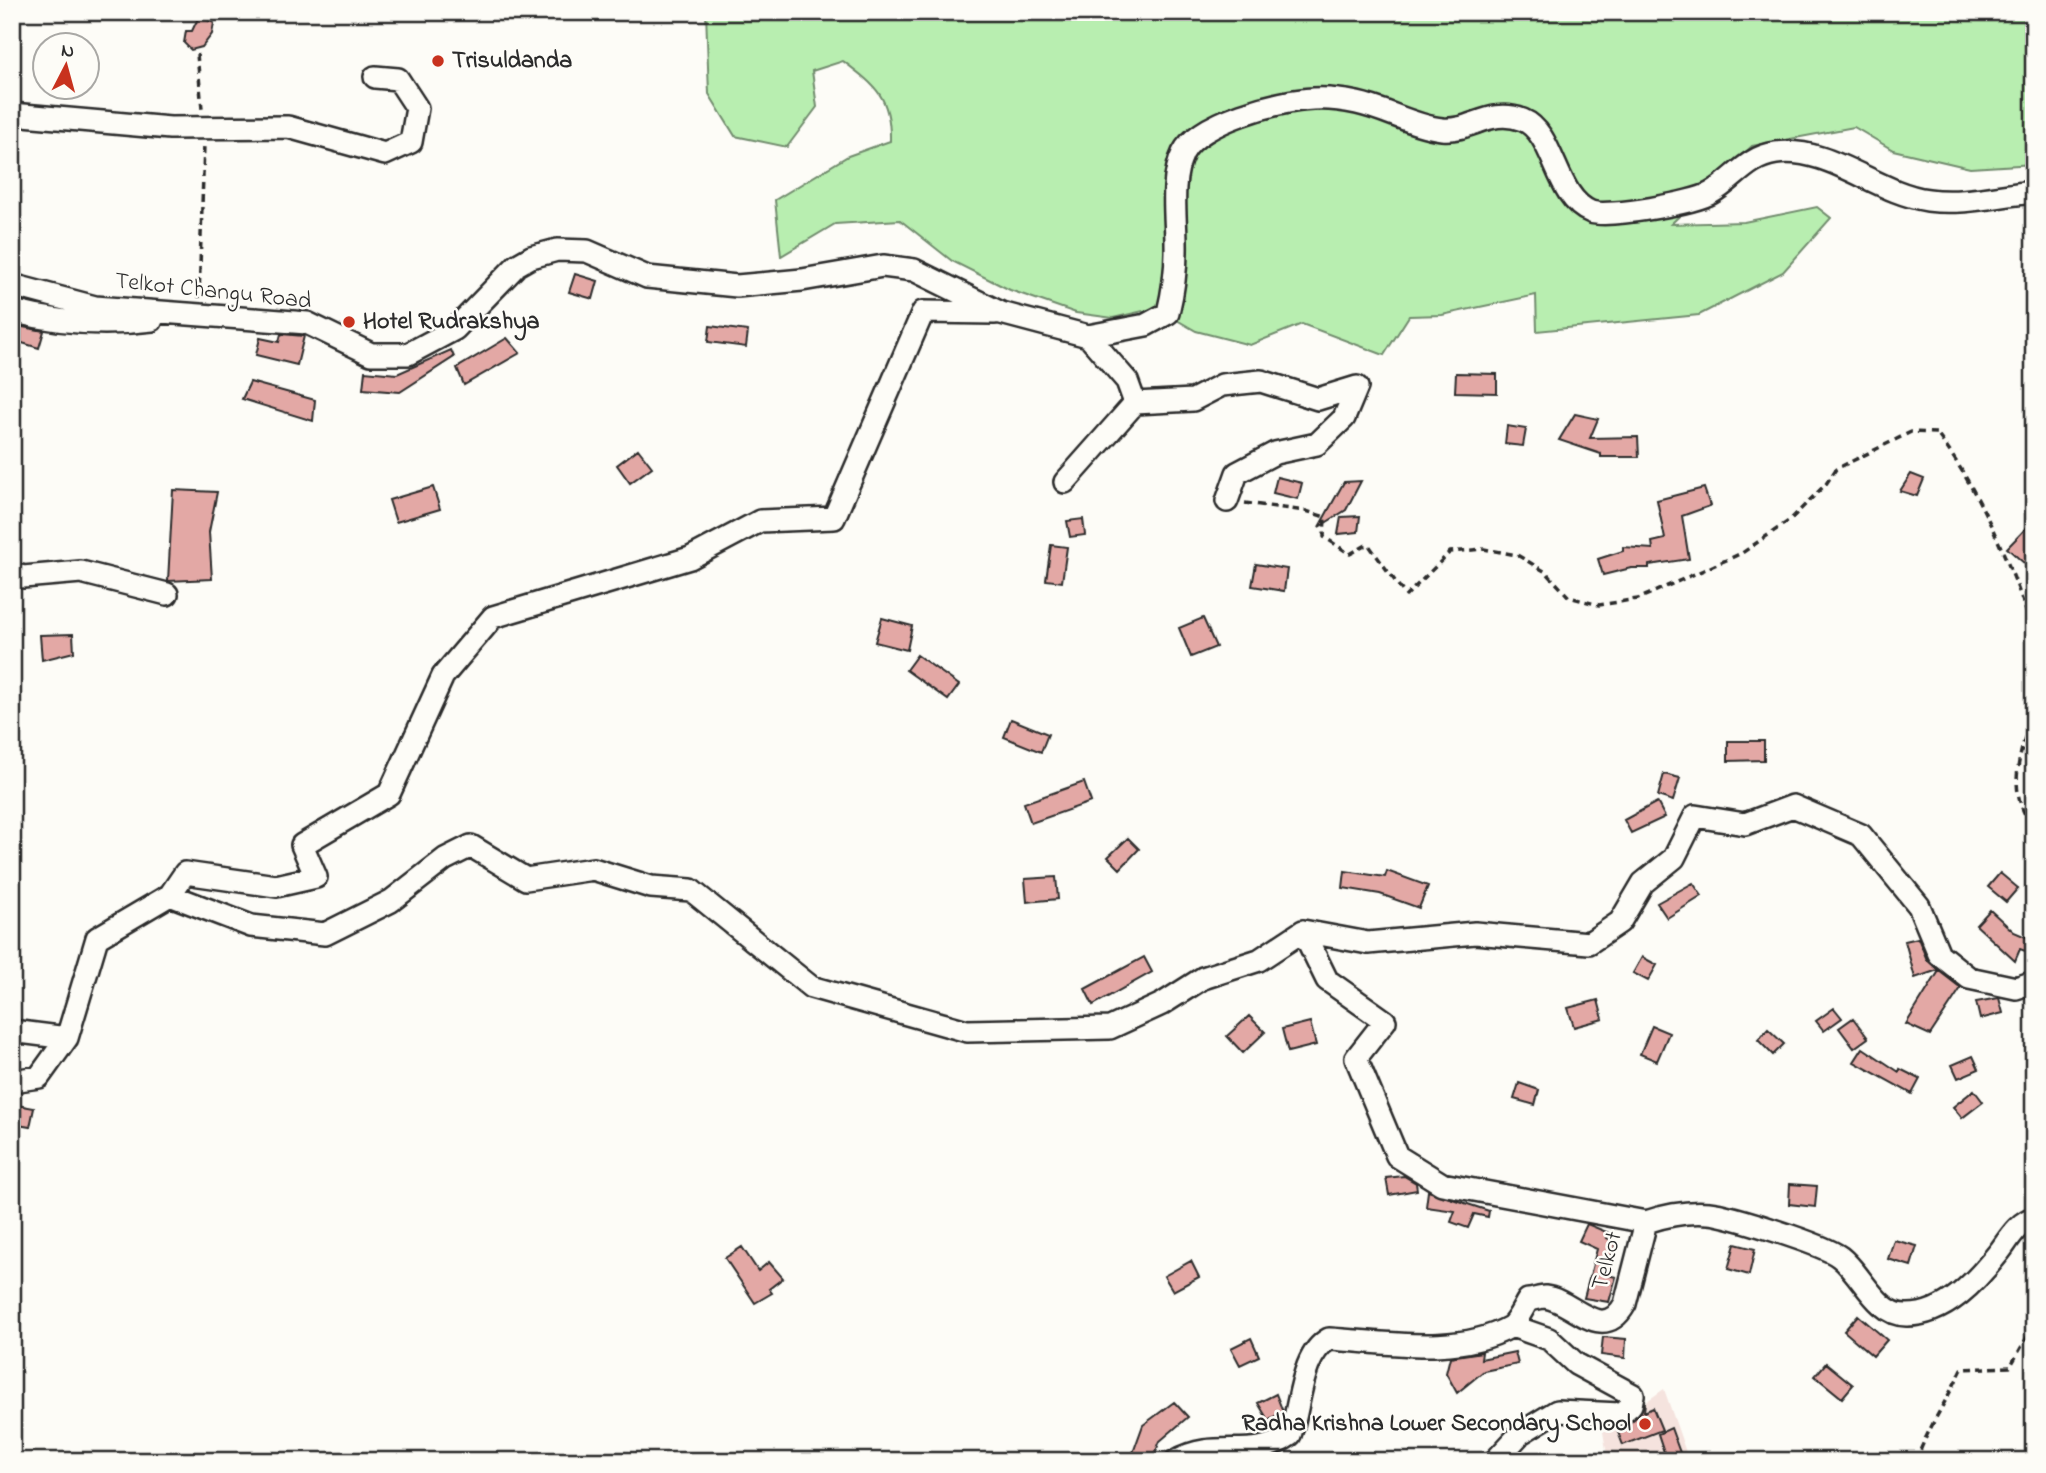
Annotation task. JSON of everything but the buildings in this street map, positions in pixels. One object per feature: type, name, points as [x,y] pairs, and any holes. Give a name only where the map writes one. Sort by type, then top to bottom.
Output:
[{"type":"street","points":[[12,114],[204,128],[288,127],[385,154],[411,142],[417,108],[398,79],[375,77]]},
{"type":"street","name":"Telkot Changu Road","points":[[12,285],[95,307],[307,323],[371,354],[408,354],[455,329],[517,265],[531,257],[557,250],[587,251],[647,276],[737,286],[802,280],[883,266],[914,270],[1001,313],[1088,336],[1146,325],[1168,313],[1175,272],[1176,178],[1184,151],[1212,126],[1262,109],[1311,99],[1369,105],[1446,130],[1490,116],[1525,121],[1538,132],[1566,189],[1589,212],[1603,214],[1625,214],[1710,194],[1747,163],[1784,153],[1816,156],[1878,184],[1928,200],[1949,201],[2034,192]]},
{"type":"street","points":[[12,311],[50,321],[122,324],[198,314]]},
{"type":"street","points":[[12,1082],[39,1077],[67,1038],[97,939],[170,895],[185,873],[276,886],[316,877],[302,845],[388,794],[443,676],[493,617],[690,558],[760,521],[834,518],[923,312],[1001,313]]},
{"type":"street","points":[[1088,336],[1127,381],[1135,403]]},
{"type":"street","points":[[1065,482],[1135,403],[1193,400],[1222,385],[1261,381],[1318,400],[1357,387],[1344,418],[1317,443],[1275,453],[1237,473],[1227,501]]},
{"type":"street","points":[[12,573],[23,577],[81,572],[167,594]]},
{"type":"street","points":[[170,895],[251,926],[325,934],[391,901],[446,859],[471,846],[526,880],[593,869],[651,887],[691,890],[811,988],[967,1031],[1110,1028],[1162,1004],[1203,978],[1259,960],[1303,930],[1368,943],[1475,933],[1589,943],[1620,922],[1643,883],[1674,858],[1695,816],[1745,824],[1793,806],[1861,835],[1919,906],[1939,954],[1969,978],[2017,988],[2034,982]]},
{"type":"street","points":[[1303,930],[1328,980],[1385,1021],[1356,1058],[1397,1156],[1442,1184],[1646,1222]]},
{"type":"street","points":[[12,1031],[67,1038]]},
{"type":"street","name":"Telkot","points":[[1512,1326],[1528,1300],[1546,1297],[1590,1319],[1606,1321],[1619,1315],[1634,1276],[1639,1240],[1646,1222],[1665,1215],[1712,1213],[1822,1247],[1852,1267],[1892,1313],[1903,1315],[1916,1315],[1944,1304],[1966,1291],[2020,1225],[2034,1218]]},
{"type":"street","points":[[1176,1461],[1203,1450],[1261,1450],[1290,1435],[1310,1360],[1317,1346],[1328,1339],[1445,1344],[1469,1341],[1512,1326],[1549,1339],[1576,1364],[1633,1395],[1631,1405],[1620,1414],[1558,1411],[1521,1433],[1495,1461]]},
{"type":"path","points":[[197,54],[204,128],[198,314]]},
{"type":"path","points":[[1227,501],[1306,511],[1325,517],[1324,537],[1350,554],[1368,544],[1406,597],[1450,552],[1484,549],[1517,555],[1546,572],[1569,597],[1599,605],[1638,599],[1742,553],[1790,520],[1826,484],[1836,468],[1911,432],[1936,433],[1955,457],[1985,518],[2027,612],[2034,635]]},
{"type":"path","points":[[2034,702],[2015,775],[2024,816],[2034,829]]},
{"type":"path","points":[[1916,1461],[1927,1429],[1948,1398],[1962,1369],[2010,1367],[2034,1325]]},
{"type":"shaded area","name":"Radha Krishna Lower Secondary School","points":[[1664,1389],[1689,1461],[1608,1461],[1603,1432]]},
{"type":"green space","points":[[706,12],[2034,12],[2034,164],[1970,168],[1893,150],[1854,127],[1752,146],[1671,224],[1744,222],[1817,207],[1831,218],[1783,272],[1699,315],[1537,331],[1536,295],[1442,315],[1409,316],[1384,355],[1302,324],[1250,345],[1196,331],[1156,308],[1113,318],[1076,313],[1010,290],[952,261],[900,220],[835,224],[781,256],[775,200],[848,156],[890,141],[888,113],[873,86],[843,61],[812,71],[817,107],[787,147],[735,136],[709,94]]},
{"type":"place","name":"Trisuldanda","points":[[438,61]]},
{"type":"place","name":"Hotel Rudrakshya","points":[[349,322]]},
{"type":"place","name":"Radha Krishna Lower Secondary School","points":[[1645,1424]]}]
